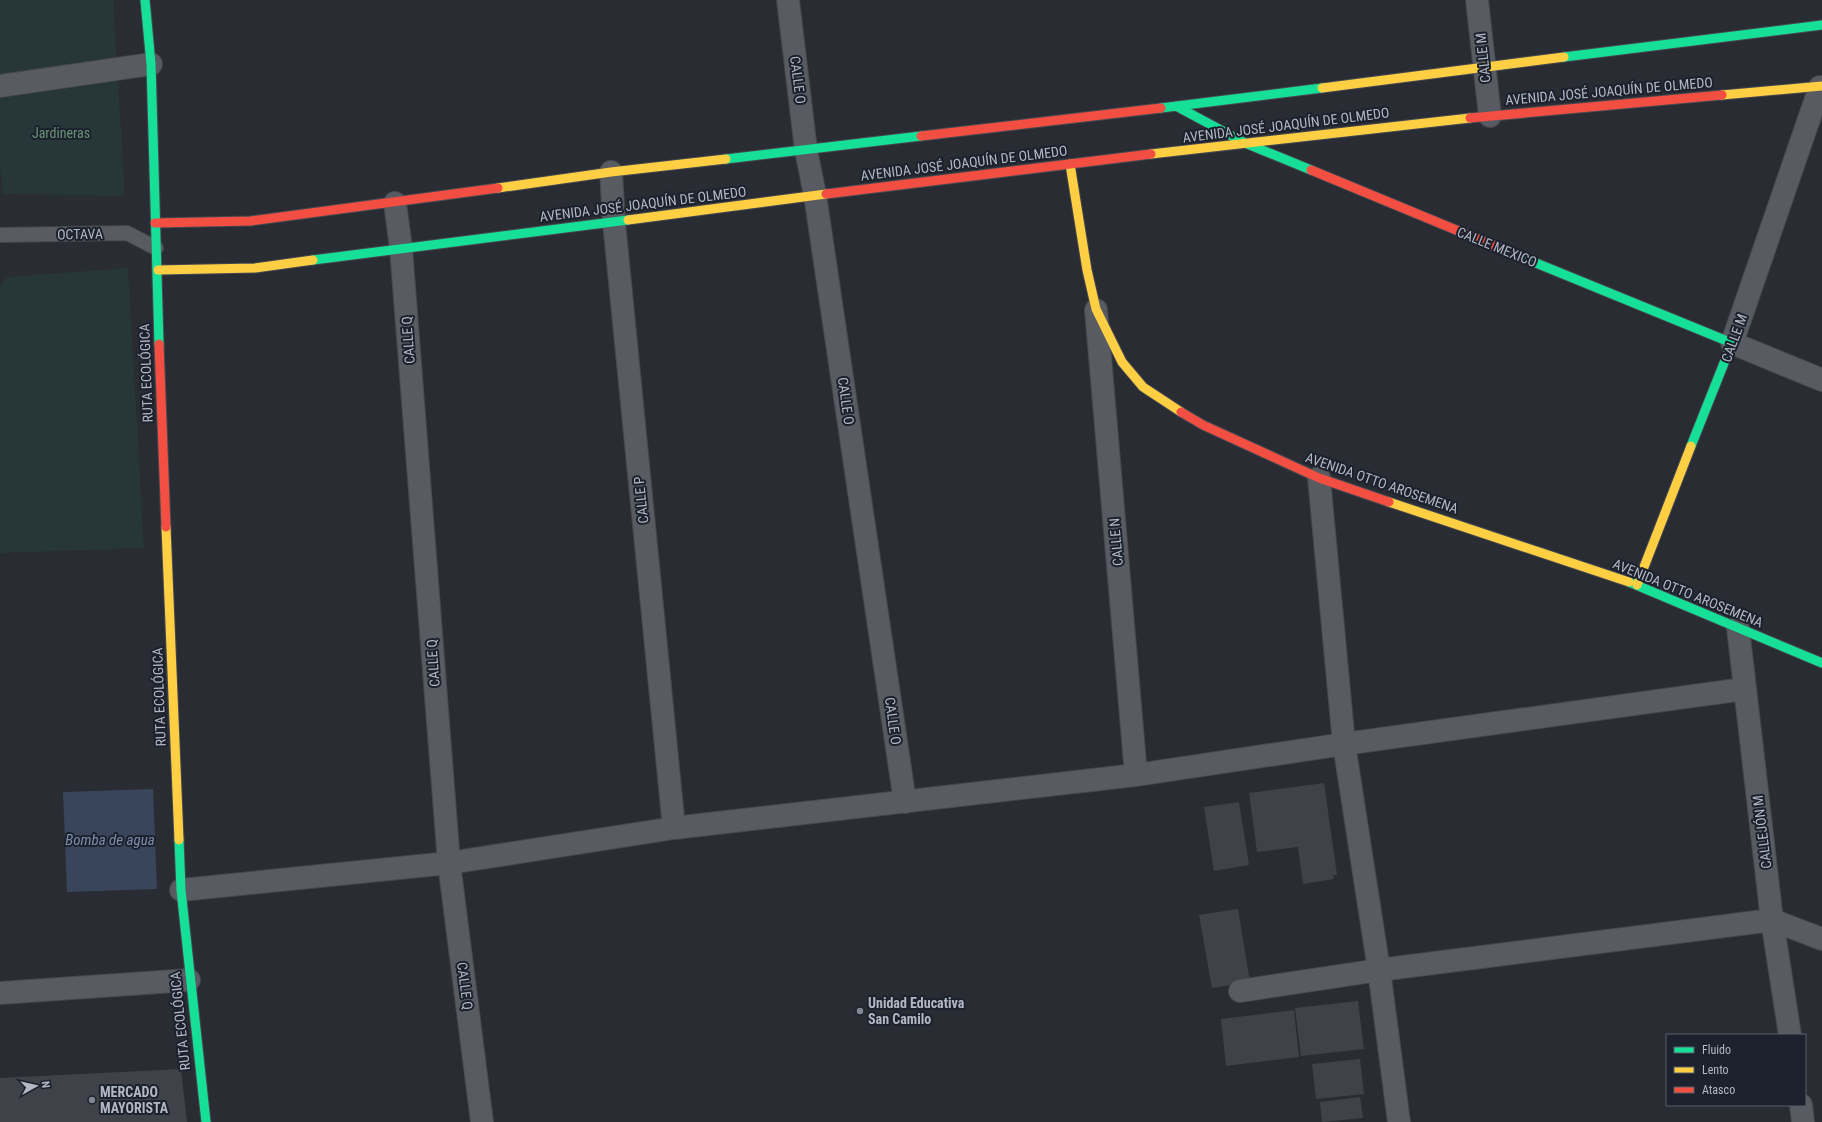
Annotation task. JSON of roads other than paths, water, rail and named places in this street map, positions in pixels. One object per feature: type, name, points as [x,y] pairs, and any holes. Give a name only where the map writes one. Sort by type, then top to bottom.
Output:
[{"type":"main road","points":[[145,0],[151,64],[156,248],[158,270]]},
{"type":"main road","points":[[156,223],[250,221],[395,203],[611,172],[1176,106],[1484,66],[1822,25]]},
{"type":"main road","name":"AVENIDA JOSÉ JOAQUÍN DE OLMEDO","points":[[158,270],[255,268],[401,248],[721,209],[815,195],[1245,143],[1490,116],[1822,87]]},
{"type":"main road","name":"CALLE MEXICO","points":[[1176,106],[1245,143],[1732,343]]},
{"type":"main road","name":"AVENIDA OTTO AROSEMENA","points":[[1070,164],[1087,270],[1096,309],[1122,362],[1143,387],[1162,401],[1203,425],[1319,478],[1637,585],[1822,663]]},
{"type":"main road","name":"RUTA ECOLÓGICA","points":[[158,270],[158,330],[181,890],[189,980],[206,1122]]},
{"type":"main road","name":"CALLE M","points":[[1637,585],[1732,343]]},
{"type":"street","name":"CALLE O","points":[[788,0],[806,150],[815,195],[905,802]]},
{"type":"street","name":"CALLE M","points":[[1477,0],[1490,116]]},
{"type":"street","points":[[0,86],[151,64]]},
{"type":"street","name":"CALLE M","points":[[1732,343],[1822,87]]},
{"type":"street","name":"CALLE P","points":[[611,172],[614,222],[674,828]]},
{"type":"street","name":"CALLE Q","points":[[395,203],[401,248],[449,863],[482,1122]]},
{"type":"street","name":"CALLE N","points":[[1096,309],[1136,775]]},
{"type":"street","name":"CALLE MEXICO","points":[[1732,343],[1822,380]]},
{"type":"street","points":[[1319,478],[1344,744],[1379,970],[1398,1122]]},
{"type":"street","name":"CALLEJÓN M","points":[[1738,628],[1772,920],[1790,1034]]},
{"type":"street","points":[[181,890],[449,863],[674,828],[1136,775],[1344,744],[1744,689]]},
{"type":"street","points":[[1240,991],[1379,970],[1772,920],[1822,939]]},
{"type":"street","points":[[0,993],[189,980]]},
{"type":"street","points":[[1801,1106],[1803,1122]]},
{"type":"lane","name":"OCTAVA","points":[[0,235],[127,233],[156,248]]},
{"type":"water","name":"Bomba de agua","points":[[153,789],[157,889],[67,892],[63,792]]},
{"type":"place","name":"Unidad Educativa San Camilo","points":[[860,1011]]},
{"type":"place","name":"MERCADO MAYORISTA","points":[[92,1100]]},
{"type":"park label","name":"Jardineras","points":[[61,133]]}]
